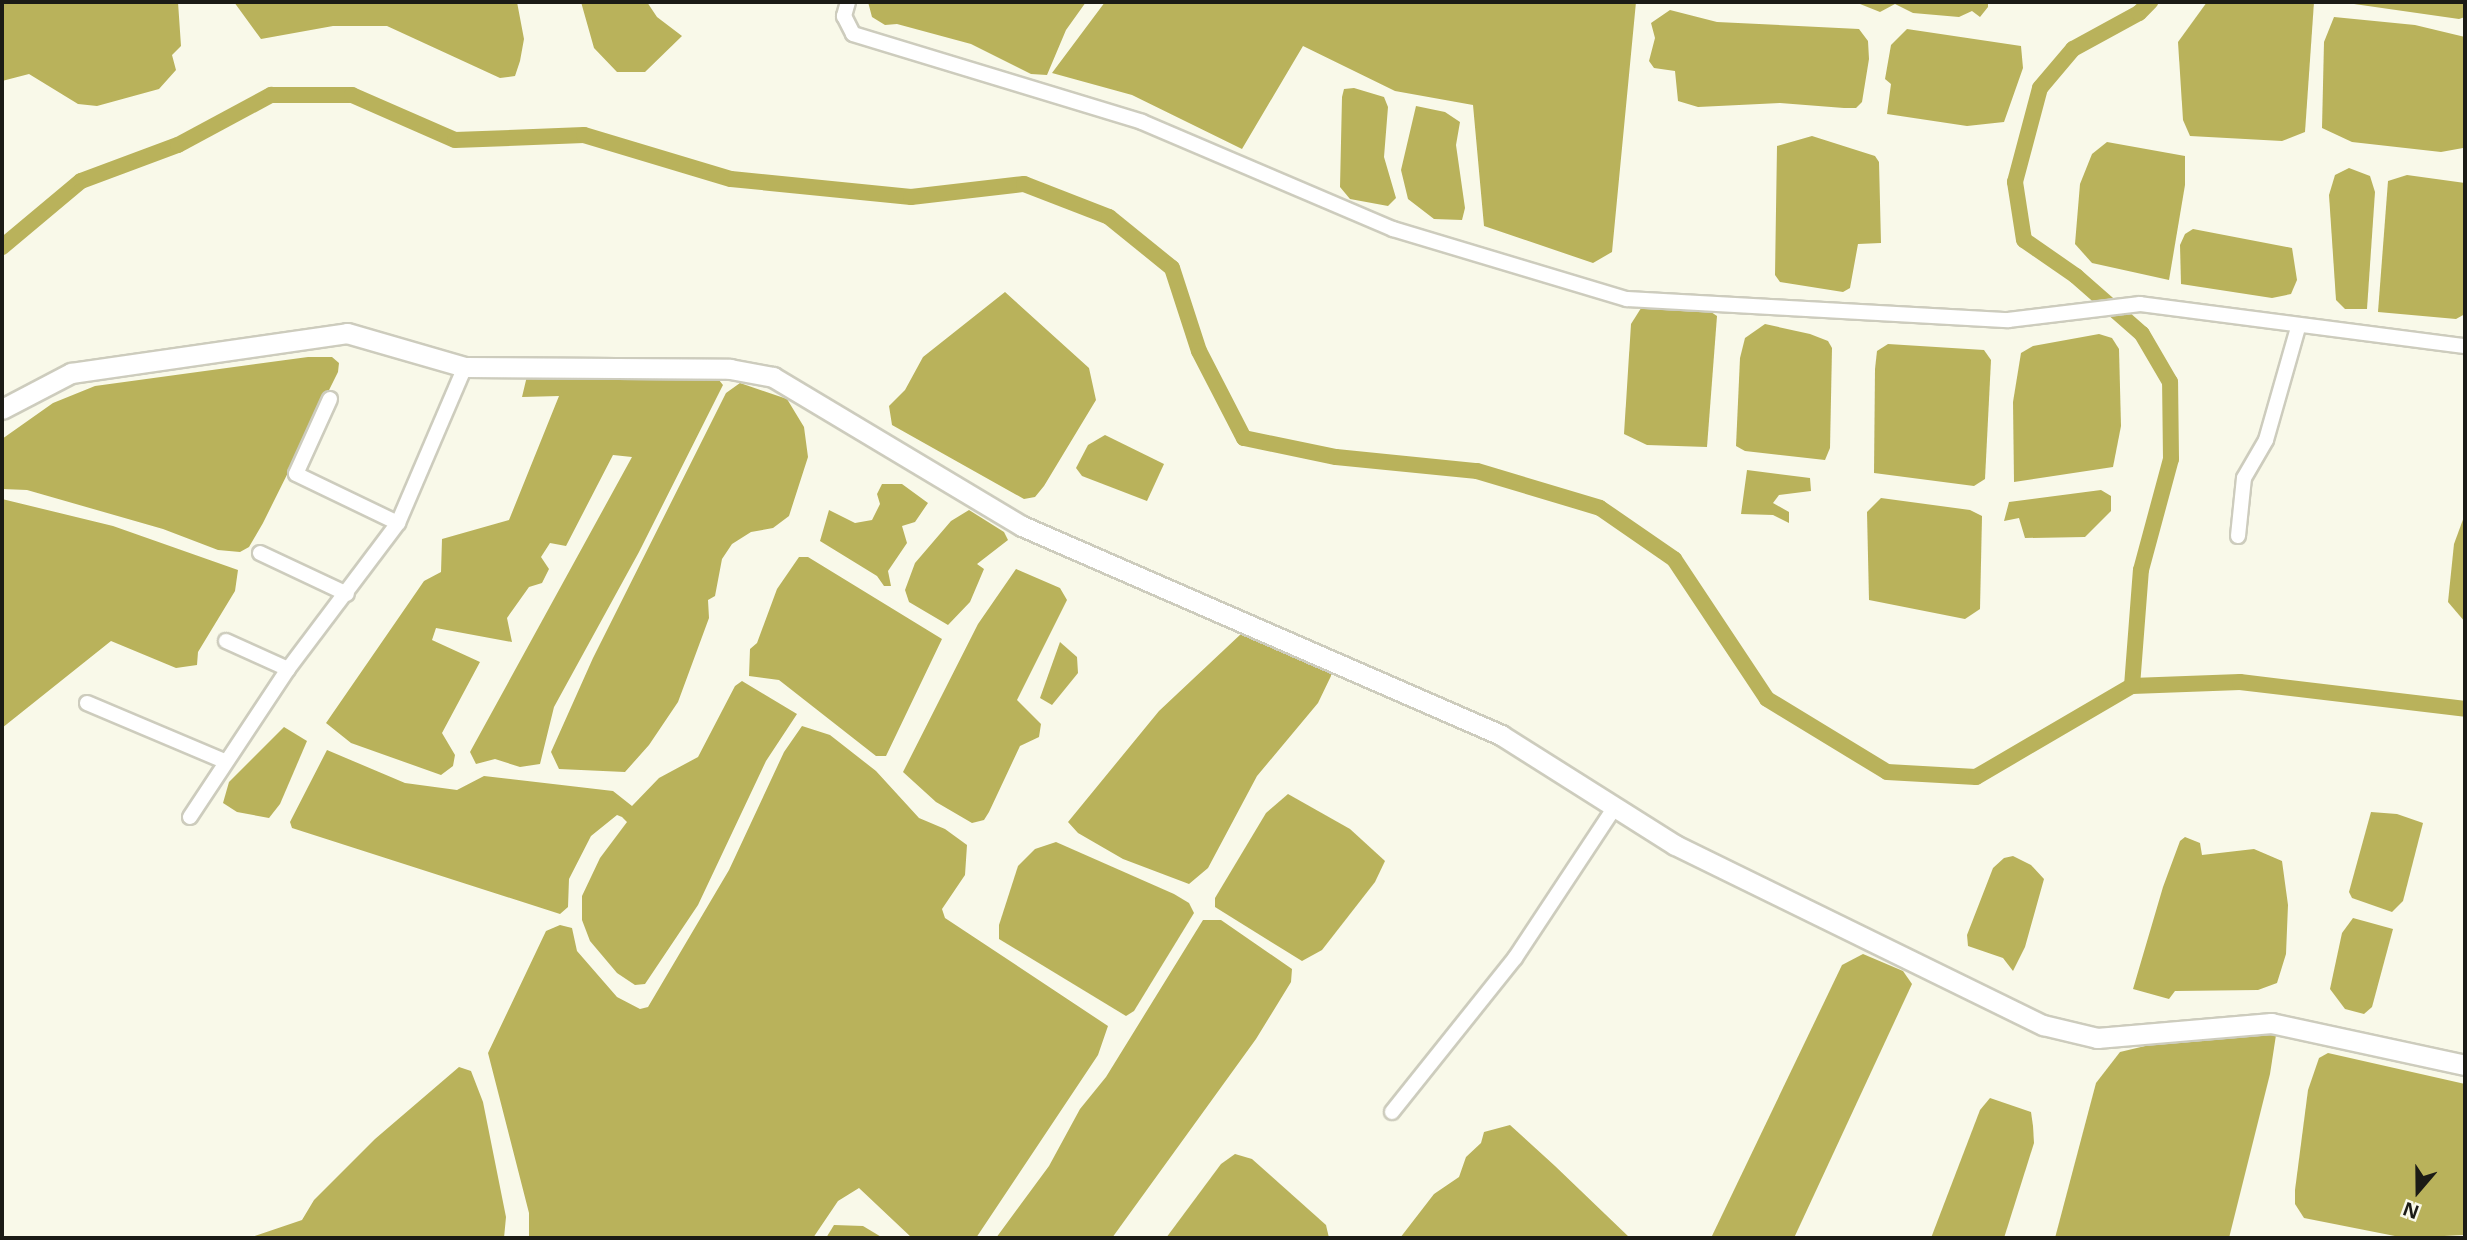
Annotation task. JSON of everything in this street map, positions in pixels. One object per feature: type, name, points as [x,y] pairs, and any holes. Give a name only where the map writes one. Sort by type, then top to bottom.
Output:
[{"type":"street","points":[[848,2],[844,16],[853,34],[1142,122],[1393,229],[1627,299],[2008,320],[2140,304],[2298,328],[2465,346]]},
{"type":"street","points":[[2238,536],[2244,478],[2266,440],[2298,328]]},
{"type":"street","points":[[2,409],[71,373],[347,333],[465,367],[730,369],[773,377],[1022,526],[1502,736],[1675,845],[2043,1025],[2097,1038],[2271,1023],[2465,1065]]},
{"type":"street","points":[[190,817],[224,761],[288,669],[398,523],[465,367]]},
{"type":"street","points":[[330,399],[296,474],[398,523]]},
{"type":"street","points":[[260,553],[347,594]]},
{"type":"street","points":[[226,641],[288,669]]},
{"type":"street","points":[[87,703],[224,761]]},
{"type":"street","points":[[1392,1112],[1515,958],[1615,807]]},
{"type":"shaded area","points":[[2,2],[178,2],[181,46],[172,55],[176,70],[159,89],[97,106],[78,104],[29,74],[2,81]]},
{"type":"shaded area","points":[[234,2],[517,2],[524,39],[515,76],[500,78],[387,26],[333,26],[261,39]]},
{"type":"shaded area","points":[[581,2],[647,2],[657,17],[682,36],[645,72],[617,72],[594,48]]},
{"type":"shaded area","points":[[868,2],[1086,2],[1066,30],[1047,75],[1031,74],[971,44],[897,24],[885,25],[872,17]]},
{"type":"shaded area","points":[[1105,2],[1636,2],[1612,252],[1593,263],[1484,226],[1473,105],[1395,91],[1303,46],[1242,149],[1132,95],[1052,73]]},
{"type":"shaded area","points":[[1855,2],[1988,2],[1988,7],[1980,17],[1972,11],[1959,17],[1913,13],[1895,4],[1880,12]]},
{"type":"shaded area","points":[[2207,2],[2314,2],[2305,132],[2282,141],[2190,136],[2183,120],[2178,42]]},
{"type":"shaded area","points":[[2340,2],[2465,2],[2465,17],[2459,19]]},
{"type":"shaded area","points":[[1670,10],[1717,22],[1859,29],[1868,41],[1869,59],[1862,102],[1856,108],[1844,108],[1780,103],[1698,107],[1678,101],[1675,71],[1654,68],[1649,61],[1655,38],[1651,23]]},
{"type":"shaded area","points":[[2334,17],[2415,25],[2465,37],[2463,148],[2441,152],[2352,142],[2322,128],[2324,42]]},
{"type":"shaded area","points":[[1907,29],[2021,46],[2023,68],[2004,122],[1967,126],[1887,114],[1891,84],[1885,79],[1891,45]]},
{"type":"shaded area","points":[[1354,88],[1384,97],[1388,107],[1384,157],[1396,198],[1388,206],[1350,199],[1340,187],[1342,97],[1344,89]]},
{"type":"shaded area","points":[[1416,106],[1445,112],[1460,122],[1456,145],[1465,208],[1462,220],[1434,219],[1408,199],[1401,170]]},
{"type":"shaded area","points":[[1812,136],[1875,156],[1879,162],[1881,243],[1858,244],[1850,288],[1843,292],[1780,282],[1775,275],[1777,146]]},
{"type":"shaded area","points":[[2107,142],[2185,156],[2185,185],[2169,280],[2092,263],[2075,244],[2080,184],[2092,154]]},
{"type":"shaded area","points":[[2349,168],[2370,176],[2375,192],[2367,309],[2345,309],[2336,300],[2329,195],[2335,175]]},
{"type":"shaded area","points":[[2407,175],[2465,183],[2465,314],[2456,319],[2378,312],[2388,181]]},
{"type":"shaded area","points":[[2193,229],[2292,248],[2297,280],[2291,294],[2272,298],[2181,284],[2180,245],[2185,234]]},
{"type":"shaded area","points":[[1005,292],[1089,368],[1096,400],[1044,486],[1035,497],[1024,499],[892,425],[889,406],[905,390],[923,357]]},
{"type":"shaded area","points":[[1643,305],[1708,310],[1717,316],[1707,447],[1647,445],[1624,434],[1631,324]]},
{"type":"shaded area","points":[[1765,324],[1810,334],[1828,341],[1832,348],[1830,448],[1825,460],[1745,451],[1736,446],[1740,358],[1745,338]]},
{"type":"shaded area","points":[[2099,334],[2112,338],[2119,349],[2121,426],[2113,467],[2014,482],[2013,402],[2021,353],[2033,346]]},
{"type":"shaded area","points":[[1888,344],[1984,350],[1991,360],[1985,479],[1974,486],[1874,473],[1875,369],[1877,351]]},
{"type":"shaded area","points":[[308,357],[332,357],[339,363],[338,372],[263,523],[249,547],[240,552],[218,550],[163,529],[27,490],[2,489],[2,439],[53,403],[95,386]]},
{"type":"shaded area","points":[[714,374],[723,385],[639,552],[554,707],[540,764],[520,767],[495,759],[476,764],[470,752],[632,457],[613,455],[566,546],[550,543],[541,557],[549,569],[542,583],[529,587],[507,618],[512,642],[436,628],[432,640],[480,662],[442,733],[455,755],[453,766],[441,775],[351,743],[326,723],[424,581],[441,572],[442,539],[509,520],[559,396],[522,397],[527,376]]},
{"type":"shaded area","points":[[740,383],[787,399],[804,427],[808,457],[789,516],[773,528],[751,532],[732,544],[722,559],[715,596],[708,600],[709,618],[678,702],[649,745],[625,772],[559,769],[551,752],[593,658],[726,393]]},
{"type":"shaded area","points":[[1105,435],[1164,464],[1147,501],[1082,476],[1076,468],[1088,445]]},
{"type":"shaded area","points":[[1747,470],[1810,478],[1811,491],[1779,495],[1773,503],[1789,512],[1789,523],[1773,515],[1741,514]]},
{"type":"shaded area","points":[[882,484],[902,484],[928,503],[915,522],[902,526],[907,543],[888,571],[891,586],[884,586],[877,576],[820,541],[829,510],[855,523],[872,520],[880,504],[877,494]]},
{"type":"shaded area","points":[[2101,490],[2111,496],[2111,511],[2085,537],[2025,538],[2019,518],[2004,521],[2009,502]]},
{"type":"shaded area","points":[[1881,498],[1970,510],[1982,516],[1980,609],[1965,619],[1869,600],[1867,512]]},
{"type":"shaded area","points":[[2,499],[113,526],[238,570],[235,591],[198,652],[197,665],[176,668],[111,641],[2,728]]},
{"type":"shaded area","points":[[969,510],[1004,532],[1008,540],[977,564],[984,569],[970,602],[948,625],[909,602],[905,590],[915,563],[951,521]]},
{"type":"shaded area","points":[[2465,514],[2465,622],[2448,602],[2454,544]]},
{"type":"shaded area","points":[[799,557],[808,557],[942,639],[886,756],[876,756],[779,680],[749,676],[750,649],[757,643],[777,589]]},
{"type":"shaded area","points":[[1016,569],[1060,588],[1067,600],[1017,700],[1041,724],[1039,737],[1020,746],[989,812],[984,820],[972,823],[936,802],[903,772],[978,624]]},
{"type":"shaded area","points":[[1242,633],[1331,668],[1331,676],[1318,703],[1257,776],[1208,868],[1189,884],[1123,859],[1078,833],[1068,822],[1159,711]]},
{"type":"shaded area","points":[[1060,642],[1077,657],[1078,673],[1052,705],[1040,698]]},
{"type":"shaded area","points":[[742,681],[797,714],[766,761],[698,905],[645,984],[635,985],[617,973],[590,941],[582,920],[582,896],[600,858],[627,822],[622,817],[617,815],[591,836],[569,879],[568,907],[560,914],[292,828],[290,822],[327,750],[405,783],[457,790],[484,776],[613,791],[632,806],[659,778],[698,757],[735,686]]},
{"type":"shaded area","points":[[802,726],[830,735],[876,771],[919,818],[945,829],[967,845],[965,875],[942,909],[945,918],[1108,1026],[1098,1055],[976,1238],[912,1238],[859,1188],[838,1201],[813,1238],[529,1238],[529,1213],[488,1053],[546,931],[560,925],[572,928],[577,951],[617,997],[640,1009],[648,1007],[729,870],[784,752]]},
{"type":"shaded area","points":[[284,727],[307,741],[280,804],[269,818],[237,812],[223,803],[229,782]]},
{"type":"shaded area","points":[[1288,794],[1350,829],[1385,861],[1375,882],[1322,950],[1302,961],[1215,907],[1215,898],[1266,813]]},
{"type":"shaded area","points":[[2371,812],[2397,814],[2423,823],[2403,901],[2392,912],[2352,898],[2349,892]]},
{"type":"shaded area","points":[[2185,837],[2200,843],[2202,855],[2254,849],[2282,861],[2288,905],[2286,954],[2277,983],[2258,990],[2175,991],[2169,999],[2133,989],[2163,887],[2180,841]]},
{"type":"shaded area","points":[[1056,842],[1174,894],[1189,903],[1194,913],[1134,1011],[1126,1016],[999,939],[999,925],[1018,866],[1035,849]]},
{"type":"shaded area","points":[[2013,856],[2031,865],[2044,879],[2025,947],[2013,971],[2003,958],[1968,946],[1967,935],[1993,868],[2004,858]]},
{"type":"shaded area","points":[[2353,918],[2393,929],[2372,1007],[2364,1014],[2345,1009],[2330,989],[2342,933]]},
{"type":"shaded area","points":[[1203,920],[1221,920],[1292,969],[1291,982],[1256,1039],[1112,1238],[996,1238],[1049,1166],[1080,1109],[1106,1077]]},
{"type":"shaded area","points":[[1863,954],[1903,971],[1912,984],[1794,1238],[1711,1238],[1842,965]]},
{"type":"shaded area","points":[[2272,1033],[2276,1035],[2270,1074],[2229,1238],[2055,1238],[2096,1083],[2120,1052],[2166,1041]]},
{"type":"shaded area","points":[[2328,1053],[2465,1084],[2464,1235],[2405,1238],[2304,1218],[2295,1204],[2295,1190],[2308,1090],[2319,1058]]},
{"type":"shaded area","points":[[459,1067],[471,1071],[483,1102],[506,1217],[504,1238],[249,1238],[302,1220],[314,1200],[375,1139]]},
{"type":"shaded area","points":[[1990,1098],[2031,1112],[2033,1126],[2034,1143],[2004,1238],[1931,1238],[1980,1110]]},
{"type":"shaded area","points":[[1510,1125],[1630,1238],[1400,1238],[1434,1194],[1459,1177],[1466,1157],[1481,1143],[1484,1132]]},
{"type":"shaded area","points":[[1235,1154],[1252,1159],[1326,1225],[1329,1238],[1166,1238],[1221,1164]]},
{"type":"shaded area","points":[[834,1225],[863,1226],[883,1238],[826,1238]]},
{"type":"waterway","points":[[2132,686],[2141,570],[2171,459],[2170,382],[2142,334],[2076,276],[2024,240],[2015,182],[2040,88],[2073,49],[2139,13],[2150,2]]},
{"type":"waterway","points":[[2,247],[81,181],[178,145],[271,95],[352,95],[455,140],[584,135],[731,179],[911,197],[1024,184],[1109,217],[1172,268],[1199,351],[1244,438],[1336,457],[1477,471],[1600,508],[1674,559],[1767,699],[1887,772],[1976,777],[2132,686],[2240,682],[2465,709]]}]
